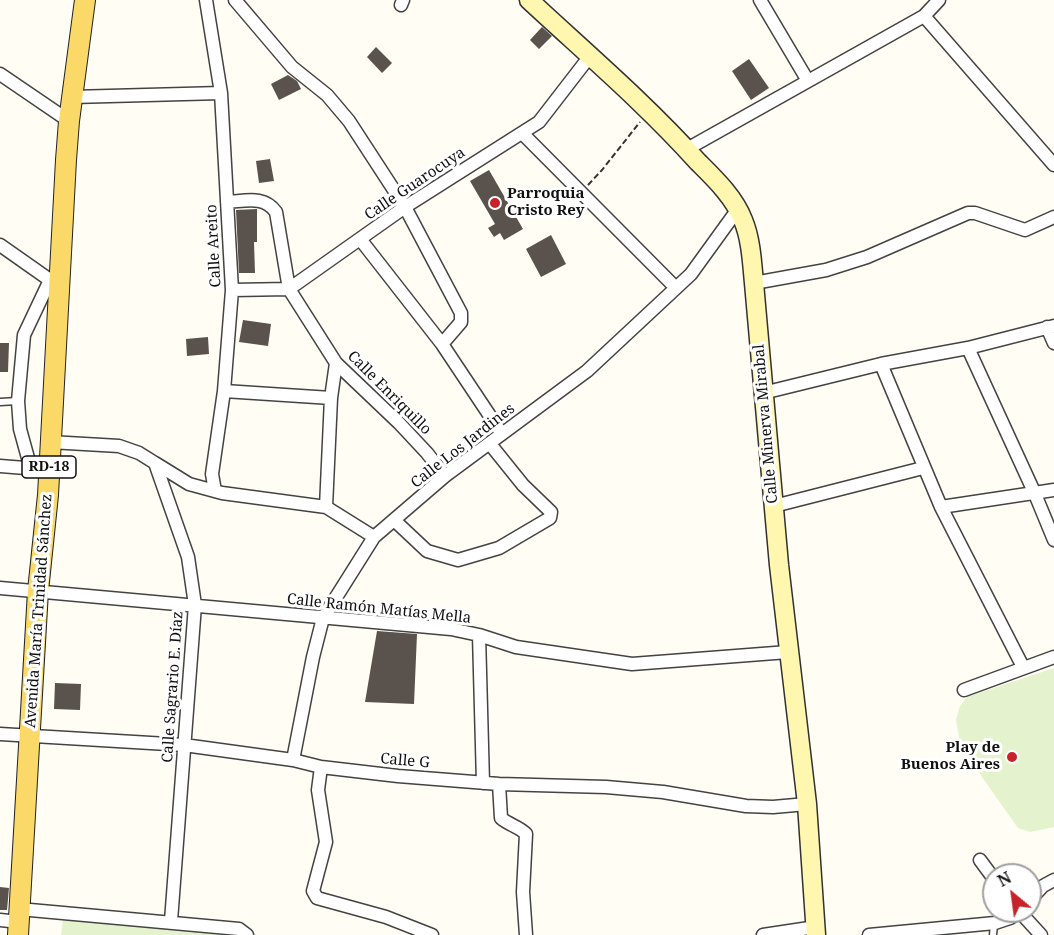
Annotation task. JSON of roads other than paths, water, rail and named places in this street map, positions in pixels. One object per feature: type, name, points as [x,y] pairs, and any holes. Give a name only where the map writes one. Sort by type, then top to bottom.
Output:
[{"type":"main road","name":"Avenida María Trinidad Sánchez","points":[[14,922],[30,736],[38,591],[48,495],[40,470],[50,442],[55,283],[69,121],[85,0]]},
{"type":"street","name":"Calle Areito","points":[[206,0],[221,93],[232,290],[224,391],[212,474],[215,491]]},
{"type":"street","points":[[235,0],[292,67],[339,107],[405,207],[461,314],[460,322],[442,344]]},
{"type":"street","name":"Calle Minerva Mirabal","points":[[529,0],[649,110],[687,149],[724,189],[743,220],[750,244],[788,652],[807,804],[816,931]]},
{"type":"street","points":[[760,0],[808,81]]},
{"type":"street","points":[[687,149],[924,16],[939,0]]},
{"type":"street","points":[[924,16],[1054,165]]},
{"type":"street","name":"Calle Guarocuya","points":[[289,290],[405,207],[539,122],[590,56]]},
{"type":"street","points":[[0,74],[69,121]]},
{"type":"street","points":[[72,97],[221,93]]},
{"type":"street","points":[[522,133],[676,288]]},
{"type":"street","name":"Calle Enriquillo","points":[[227,202],[261,200],[271,204],[276,212],[289,290],[336,363],[399,423],[445,476]]},
{"type":"street","name":"Calle Los Jardines","points":[[293,760],[323,618],[374,537],[445,476],[587,371],[691,274],[738,209]]},
{"type":"street","points":[[754,283],[826,270],[867,257],[968,213],[975,213],[1025,230],[1054,217]]},
{"type":"street","points":[[360,239],[442,344],[502,434]]},
{"type":"street","points":[[0,245],[55,283],[24,335],[18,401],[20,429],[40,470]]},
{"type":"street","points":[[232,290],[289,290]]},
{"type":"street","points":[[763,393],[882,364],[968,348],[1051,327],[1054,343]]},
{"type":"street","points":[[968,348],[1054,540]]},
{"type":"street","points":[[326,507],[331,398],[336,363]]},
{"type":"street","points":[[882,364],[940,507],[1023,667]]},
{"type":"street","points":[[224,391],[331,398]]},
{"type":"street","points":[[50,442],[119,446],[139,453],[189,484],[215,491],[326,507],[374,537]]},
{"type":"street","points":[[394,520],[427,551],[458,560],[499,548],[550,518],[551,512],[523,484],[490,444]]},
{"type":"street","name":"Calle Sagrario E. Díaz","points":[[154,463],[188,557],[195,605],[171,921]]},
{"type":"street","points":[[0,466],[40,470]]},
{"type":"street","points":[[774,506],[923,468]]},
{"type":"street","points":[[940,507],[1054,490]]},
{"type":"street","name":"Calle Ramón Matías Mella","points":[[0,588],[451,629],[479,634],[516,647],[632,664],[788,652]]},
{"type":"street","points":[[479,634],[483,783]]},
{"type":"street","points":[[963,690],[1054,657]]},
{"type":"street","name":"Calle G","points":[[0,734],[184,745],[293,760],[321,767],[483,783],[606,786],[663,792],[746,806],[774,807],[807,804]]},
{"type":"street","points":[[321,767],[318,790],[326,842],[313,891],[314,895],[317,898],[386,917],[432,935]]},
{"type":"street","points":[[499,784],[501,818],[526,834],[523,892],[526,935]]},
{"type":"street","points":[[14,922],[171,921],[239,928],[247,935]]},
{"type":"street","points":[[1030,923],[1041,935]]},
{"type":"street","points":[[869,935],[994,929]]},
{"type":"street","points":[[763,935],[816,931]]},
{"type":"lane","points":[[0,402],[18,401]]},
{"type":"place","name":"Parroquia Cristo Rey","points":[[495,203]]},
{"type":"place","name":"Play de Buenos Aires","points":[[1012,757]]}]
